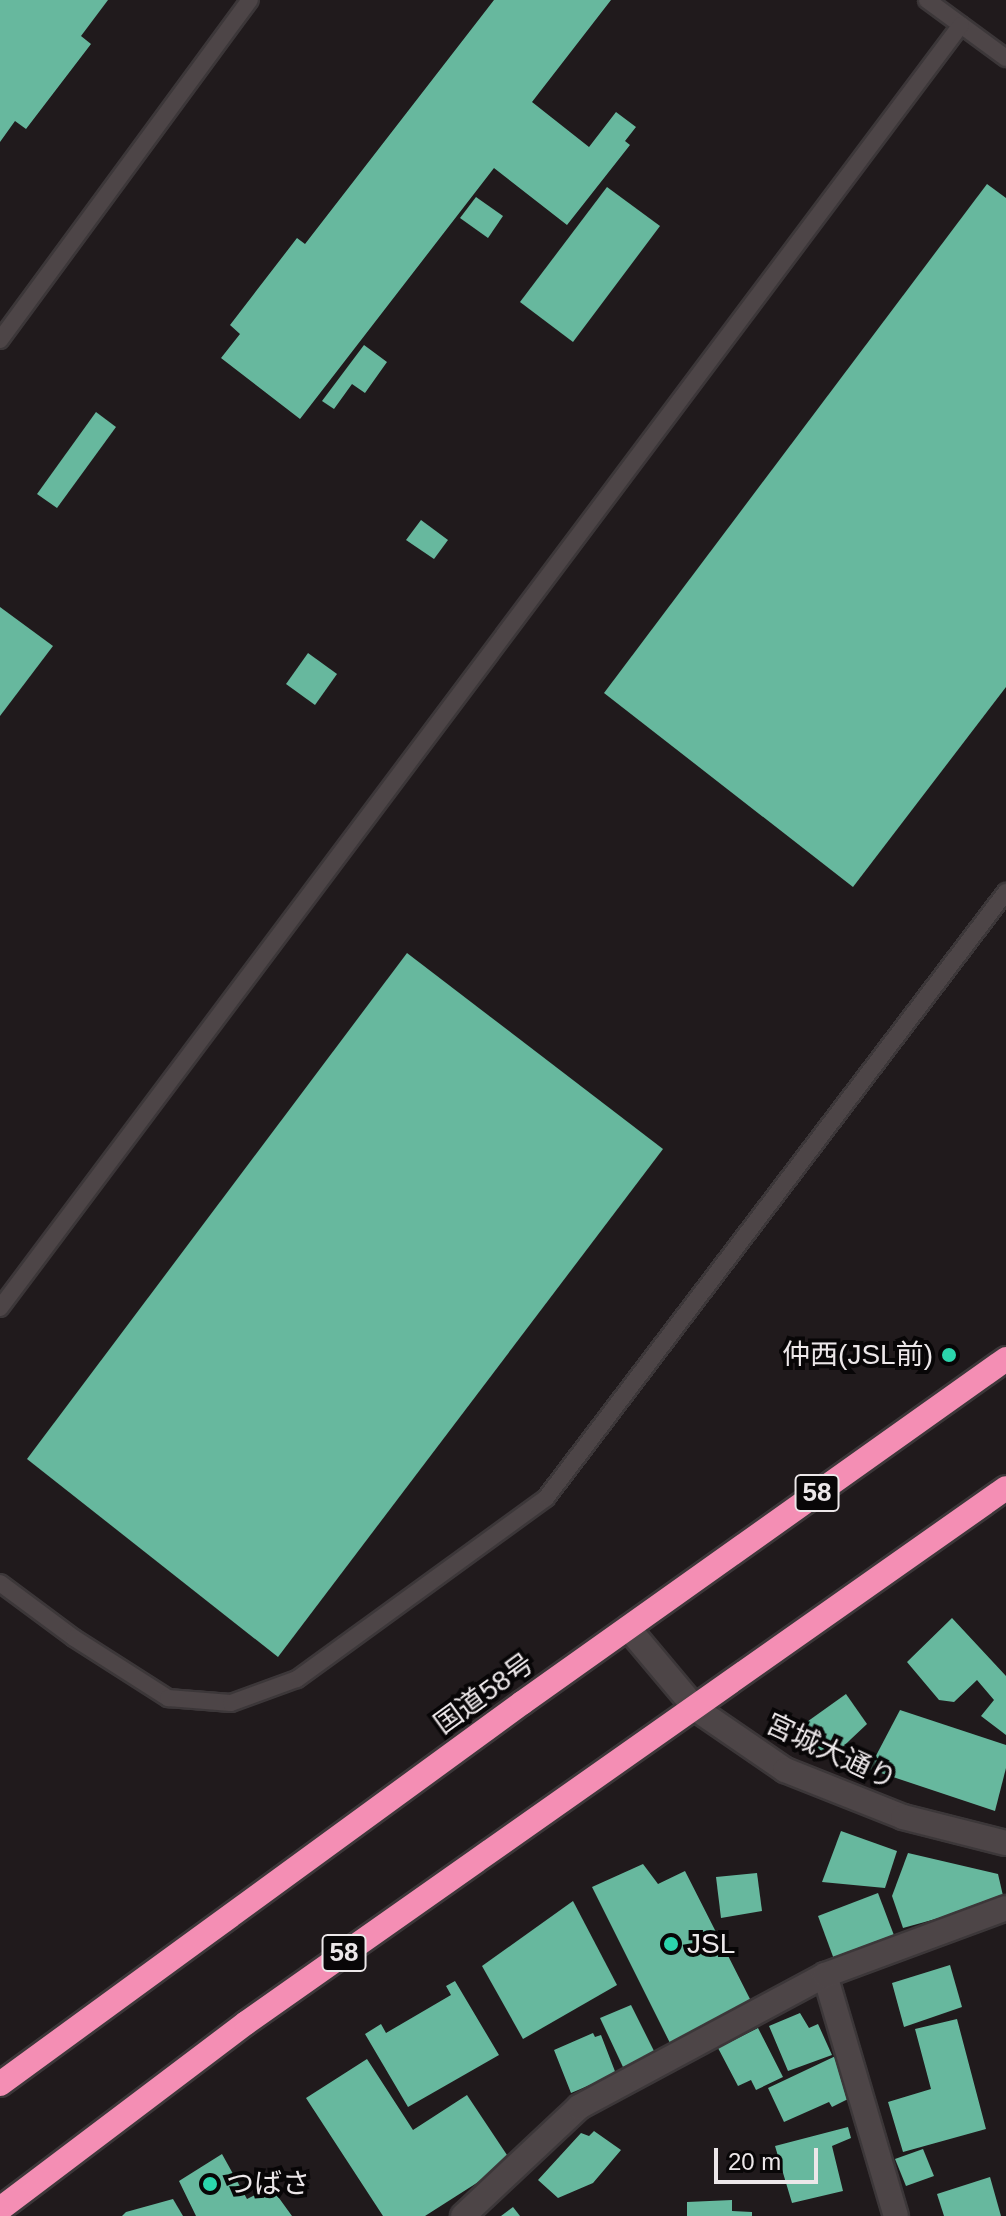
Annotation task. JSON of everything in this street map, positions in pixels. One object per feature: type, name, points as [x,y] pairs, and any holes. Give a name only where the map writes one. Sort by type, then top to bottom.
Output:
[{"type":"highway","name":"国道58号","points":[[0,2084],[628,1628],[1006,1359]]},
{"type":"highway","name":"58","points":[[0,2209],[246,2023],[1006,1488]]},
{"type":"street","name":"宮城大通り","points":[[628,1628],[696,1709],[749,1749],[785,1770],[903,1817],[1006,1843]]},
{"type":"street","points":[[463,2216],[579,2107],[825,1975],[1006,1908]]},
{"type":"street","points":[[825,1975],[896,2216]]},
{"type":"lane","points":[[0,340],[250,0]]},
{"type":"lane","points":[[927,0],[1006,58]]},
{"type":"lane","points":[[0,1308],[961,25]]},
{"type":"lane","points":[[1,1587],[168,1698],[231,1703],[297,1679],[546,1498],[1006,892]]},
{"type":"building","points":[[0,0],[108,0],[81,36],[91,44],[26,129],[15,121],[0,142]]},
{"type":"building","points":[[494,0],[611,0],[532,102],[589,147],[616,112],[636,127],[625,141],[630,145],[567,225],[494,168],[300,419],[221,358],[240,334],[230,325],[297,238],[305,244]]},
{"type":"building","points":[[987,184],[1006,198],[1006,687],[853,887],[604,693]]},
{"type":"building","points":[[607,187],[660,226],[573,342],[520,302]]},
{"type":"building","points":[[476,197],[503,216],[488,238],[460,218]]},
{"type":"building","points":[[364,345],[387,362],[365,393],[352,384],[334,409],[322,401]]},
{"type":"building","points":[[96,412],[116,427],[57,508],[37,494]]},
{"type":"building","points":[[421,520],[448,540],[434,559],[406,540]]},
{"type":"building","points":[[0,607],[53,646],[0,716]]},
{"type":"building","points":[[308,653],[337,674],[315,705],[286,684]]},
{"type":"building","points":[[407,953],[663,1149],[278,1657],[27,1459]]},
{"type":"building","points":[[952,1618],[1006,1676],[1006,1735],[981,1716],[994,1700],[977,1680],[954,1702],[939,1700],[907,1662]]},
{"type":"building","points":[[846,1694],[867,1724],[832,1757],[817,1748],[804,1724]]},
{"type":"building","points":[[900,1710],[1006,1745],[1006,1768],[995,1811],[869,1769]]},
{"type":"building","points":[[841,1831],[897,1851],[885,1888],[822,1882]]},
{"type":"building","points":[[908,1853],[998,1874],[1004,1900],[903,1928],[892,1896]]},
{"type":"building","name":"JSL","points":[[643,1864],[658,1884],[685,1871],[751,2001],[672,2047],[592,1887]]},
{"type":"building","points":[[757,1873],[762,1911],[721,1918],[716,1877]]},
{"type":"building","points":[[878,1893],[895,1938],[835,1962],[818,1916]]},
{"type":"building","points":[[573,1901],[617,1985],[523,2039],[482,1966]]},
{"type":"building","points":[[950,1965],[962,2007],[904,2027],[892,1983]]},
{"type":"building","points":[[455,1981],[499,2055],[408,2107],[365,2034],[381,2024],[386,2033],[451,1995],[446,1986]]},
{"type":"building","points":[[631,2005],[655,2053],[623,2067],[600,2018]]},
{"type":"building","points":[[800,2013],[809,2028],[818,2024],[832,2055],[788,2071],[769,2026]]},
{"type":"building","points":[[957,2019],[986,2129],[903,2152],[888,2102],[931,2089],[915,2029]]},
{"type":"building","points":[[758,2028],[783,2077],[756,2090],[751,2080],[738,2086],[718,2048]]},
{"type":"building","points":[[593,2033],[595,2037],[601,2035],[616,2074],[571,2093],[554,2050]]},
{"type":"building","points":[[842,2053],[854,2096],[832,2107],[829,2102],[784,2122],[768,2088]]},
{"type":"building","points":[[367,2059],[413,2130],[467,2095],[511,2161],[425,2216],[383,2216],[306,2098]]},
{"type":"building","points":[[848,2127],[851,2138],[832,2146],[843,2191],[792,2203],[775,2146]]},
{"type":"building","points":[[594,2131],[621,2150],[593,2183],[558,2198],[538,2180],[581,2133],[589,2136]]},
{"type":"building","points":[[923,2149],[934,2176],[906,2186],[895,2159]]},
{"type":"building","name":"つばさ","points":[[222,2154],[247,2199],[271,2187],[292,2216],[196,2216],[179,2181]]},
{"type":"building","points":[[990,2177],[1001,2216],[944,2216],[937,2194]]},
{"type":"building","points":[[173,2199],[183,2216],[122,2216],[126,2212]]},
{"type":"building","points":[[732,2200],[732,2211],[752,2212],[752,2216],[687,2216],[687,2202]]},
{"type":"building","points":[[513,2207],[520,2216],[501,2216]]},
{"type":"place","name":"仲西(JSL前)","points":[[949,1355]]},
{"type":"place","name":"JSL","points":[[671,1944]]},
{"type":"place","name":"つばさ","points":[[210,2184]]}]
